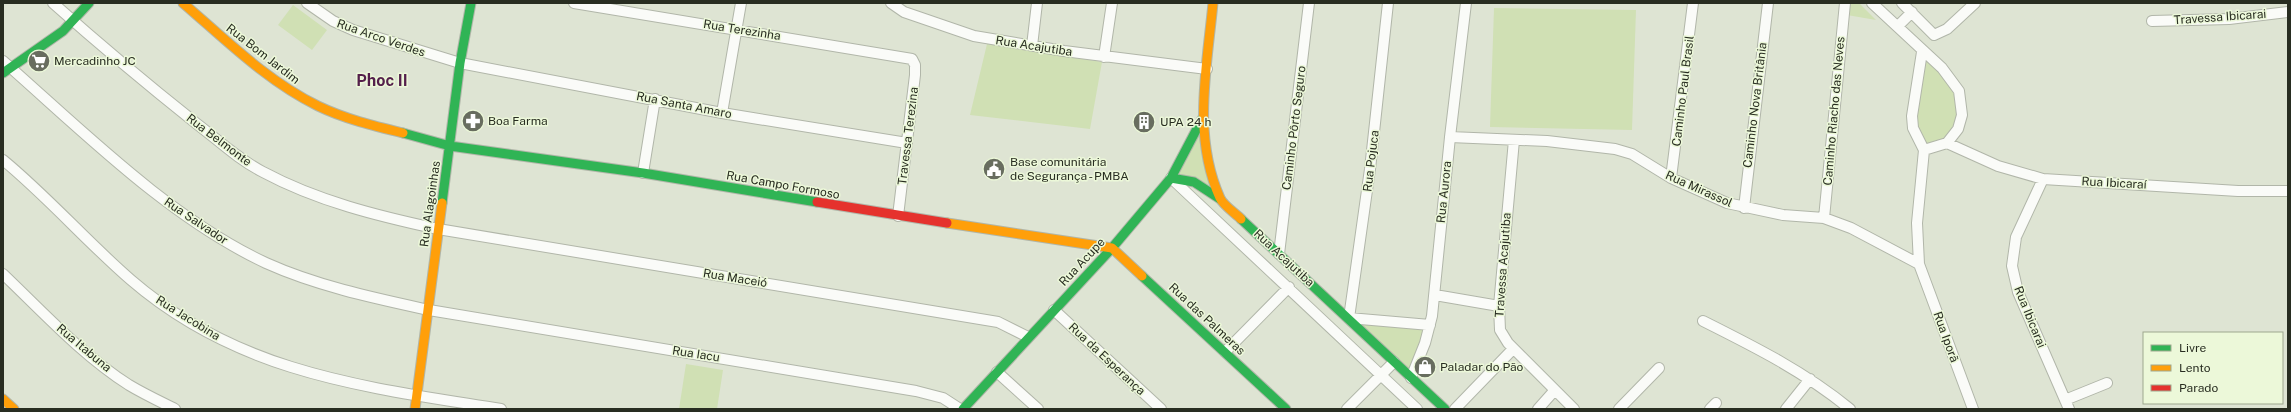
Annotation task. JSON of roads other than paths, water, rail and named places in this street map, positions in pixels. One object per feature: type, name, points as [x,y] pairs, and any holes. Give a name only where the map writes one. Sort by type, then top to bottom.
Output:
[{"type":"street","name":"Rua Belmonte","points":[[53,3],[236,155],[261,171],[311,195],[390,218],[438,229]]},
{"type":"street","points":[[7,71],[74,21],[89,3]]},
{"type":"street","name":"Rua Bom Jardim","points":[[183,3],[258,68],[305,99],[350,119],[450,146]]},
{"type":"street","name":"Rua Arco Verdes","points":[[307,3],[333,21],[353,30],[460,63]]},
{"type":"street","name":"Rua Alagoinhas","points":[[415,409],[460,63],[471,3]]},
{"type":"street","name":"Rua Terezinha","points":[[574,3],[736,28],[910,58]]},
{"type":"street","points":[[722,112],[741,3]]},
{"type":"street","name":"Rua Acajutiba","points":[[891,3],[904,12],[958,32],[1032,46],[1104,57],[1207,69]]},
{"type":"street","points":[[1032,46],[1037,3]]},
{"type":"street","points":[[1104,57],[1112,3]]},
{"type":"street","points":[[1213,3],[1202,119],[1209,162],[1220,200]]},
{"type":"street","name":"Caminho Pôrto Seguro","points":[[1279,254],[1308,3]]},
{"type":"street","name":"Rua Pojuca","points":[[1349,318],[1370,169],[1388,3]]},
{"type":"street","name":"Rua Aurora","points":[[1411,378],[1430,325],[1435,295],[1450,136],[1466,3]]},
{"type":"street","name":"Caminho Paul Brasil","points":[[1672,178],[1693,3]]},
{"type":"street","name":"Caminho Nova Britânia","points":[[1744,208],[1768,3]]},
{"type":"street","name":"Caminho Riacho das Neves","points":[[1824,218],[1845,3]]},
{"type":"street","points":[[1872,3],[1898,26],[1922,52],[1942,68],[1959,91],[1961,98],[1961,123],[1954,136],[1947,143],[1924,150],[1912,124],[1922,52]]},
{"type":"street","points":[[1902,3],[1936,35],[1947,30],[1975,3]]},
{"type":"street","points":[[1898,26],[1912,12]]},
{"type":"street","name":"Travessa Ibicarai","points":[[2152,20],[2229,19],[2288,12]]},
{"type":"street","name":"Travessa Terezina","points":[[898,216],[915,75],[915,65],[910,58]]},
{"type":"street","name":"Rua Salvador","points":[[3,61],[7,71],[159,195],[185,215],[236,247],[296,275],[387,301],[429,310]]},
{"type":"street","name":"Rua Santa Amaro","points":[[460,63],[722,112],[908,143]]},
{"type":"street","points":[[643,174],[655,99]]},
{"type":"street","name":"Rua Acupe","points":[[963,409],[1112,248],[1171,178],[1202,119]]},
{"type":"street","name":"Rua Mirassol","points":[[1450,136],[1578,143],[1615,149],[1632,154],[1672,178],[1727,203],[1744,208],[1783,215],[1824,218],[1851,228],[1919,264]]},
{"type":"street","name":"Travessa Acajutiba","points":[[1514,140],[1499,306],[1500,330],[1513,349],[1574,409]]},
{"type":"street","name":"Rua Ibicaraí","points":[[1947,143],[1998,166],[2044,179],[2238,191],[2288,191]]},
{"type":"street","name":"Rua Campo Formoso","points":[[450,146],[643,174],[898,216],[1112,248]]},
{"type":"street","name":"Rua Iporã","points":[[1924,150],[1917,223],[1919,264],[1973,409]]},
{"type":"street","name":"Rua Jacobina","points":[[3,160],[131,280],[202,328],[246,351],[297,370],[417,395],[502,409]]},
{"type":"street","points":[[1171,178],[1290,288],[1417,409]]},
{"type":"street","name":"Rua Acajutiba","points":[[1171,178],[1194,182],[1220,200],[1349,318],[1445,409]]},
{"type":"street","name":"Rua Ibicarai","points":[[2044,179],[2016,237],[2012,266],[2018,292],[2067,405]]},
{"type":"street","name":"Rua Maceió","points":[[438,229],[998,322],[1028,337]]},
{"type":"street","name":"Rua das Palmeras","points":[[1112,248],[1286,409]]},
{"type":"street","name":"Rua Itabuna","points":[[3,274],[63,331],[102,364],[129,384],[175,409]]},
{"type":"street","points":[[1225,352],[1290,288]]},
{"type":"street","points":[[1435,295],[1499,306]]},
{"type":"street","name":"Rua Iacu","points":[[429,310],[916,391],[943,398],[960,409]]},
{"type":"street","name":"Rua da Esperança","points":[[1054,310],[1161,409]]},
{"type":"street","points":[[1349,318],[1430,325]]},
{"type":"street","points":[[1703,321],[1772,355],[1810,379],[1850,409]]},
{"type":"street","points":[[1455,409],[1513,349]]},
{"type":"street","points":[[1346,409],[1394,362]]},
{"type":"street","points":[[1619,409],[1659,368]]},
{"type":"street","points":[[997,372],[1038,409]]},
{"type":"street","points":[[1786,409],[1810,379]]},
{"type":"street","points":[[2067,405],[2107,383]]},
{"type":"street","points":[[1538,409],[1554,391]]},
{"type":"street","points":[[3,399],[14,409]]},
{"type":"place","name":"Mercadinho JC","points":[[39,61]]},
{"type":"place","name":"Boa Farma","points":[[473,121]]},
{"type":"place","name":"UPA 24 h","points":[[1144,122]]},
{"type":"place","name":"Base comunitária de Segurança - PMBA","points":[[994,169]]},
{"type":"place","name":"Paladar do Pão","points":[[1425,367]]},
{"type":"district","name":"Phoc II","points":[[382,80]]}]
